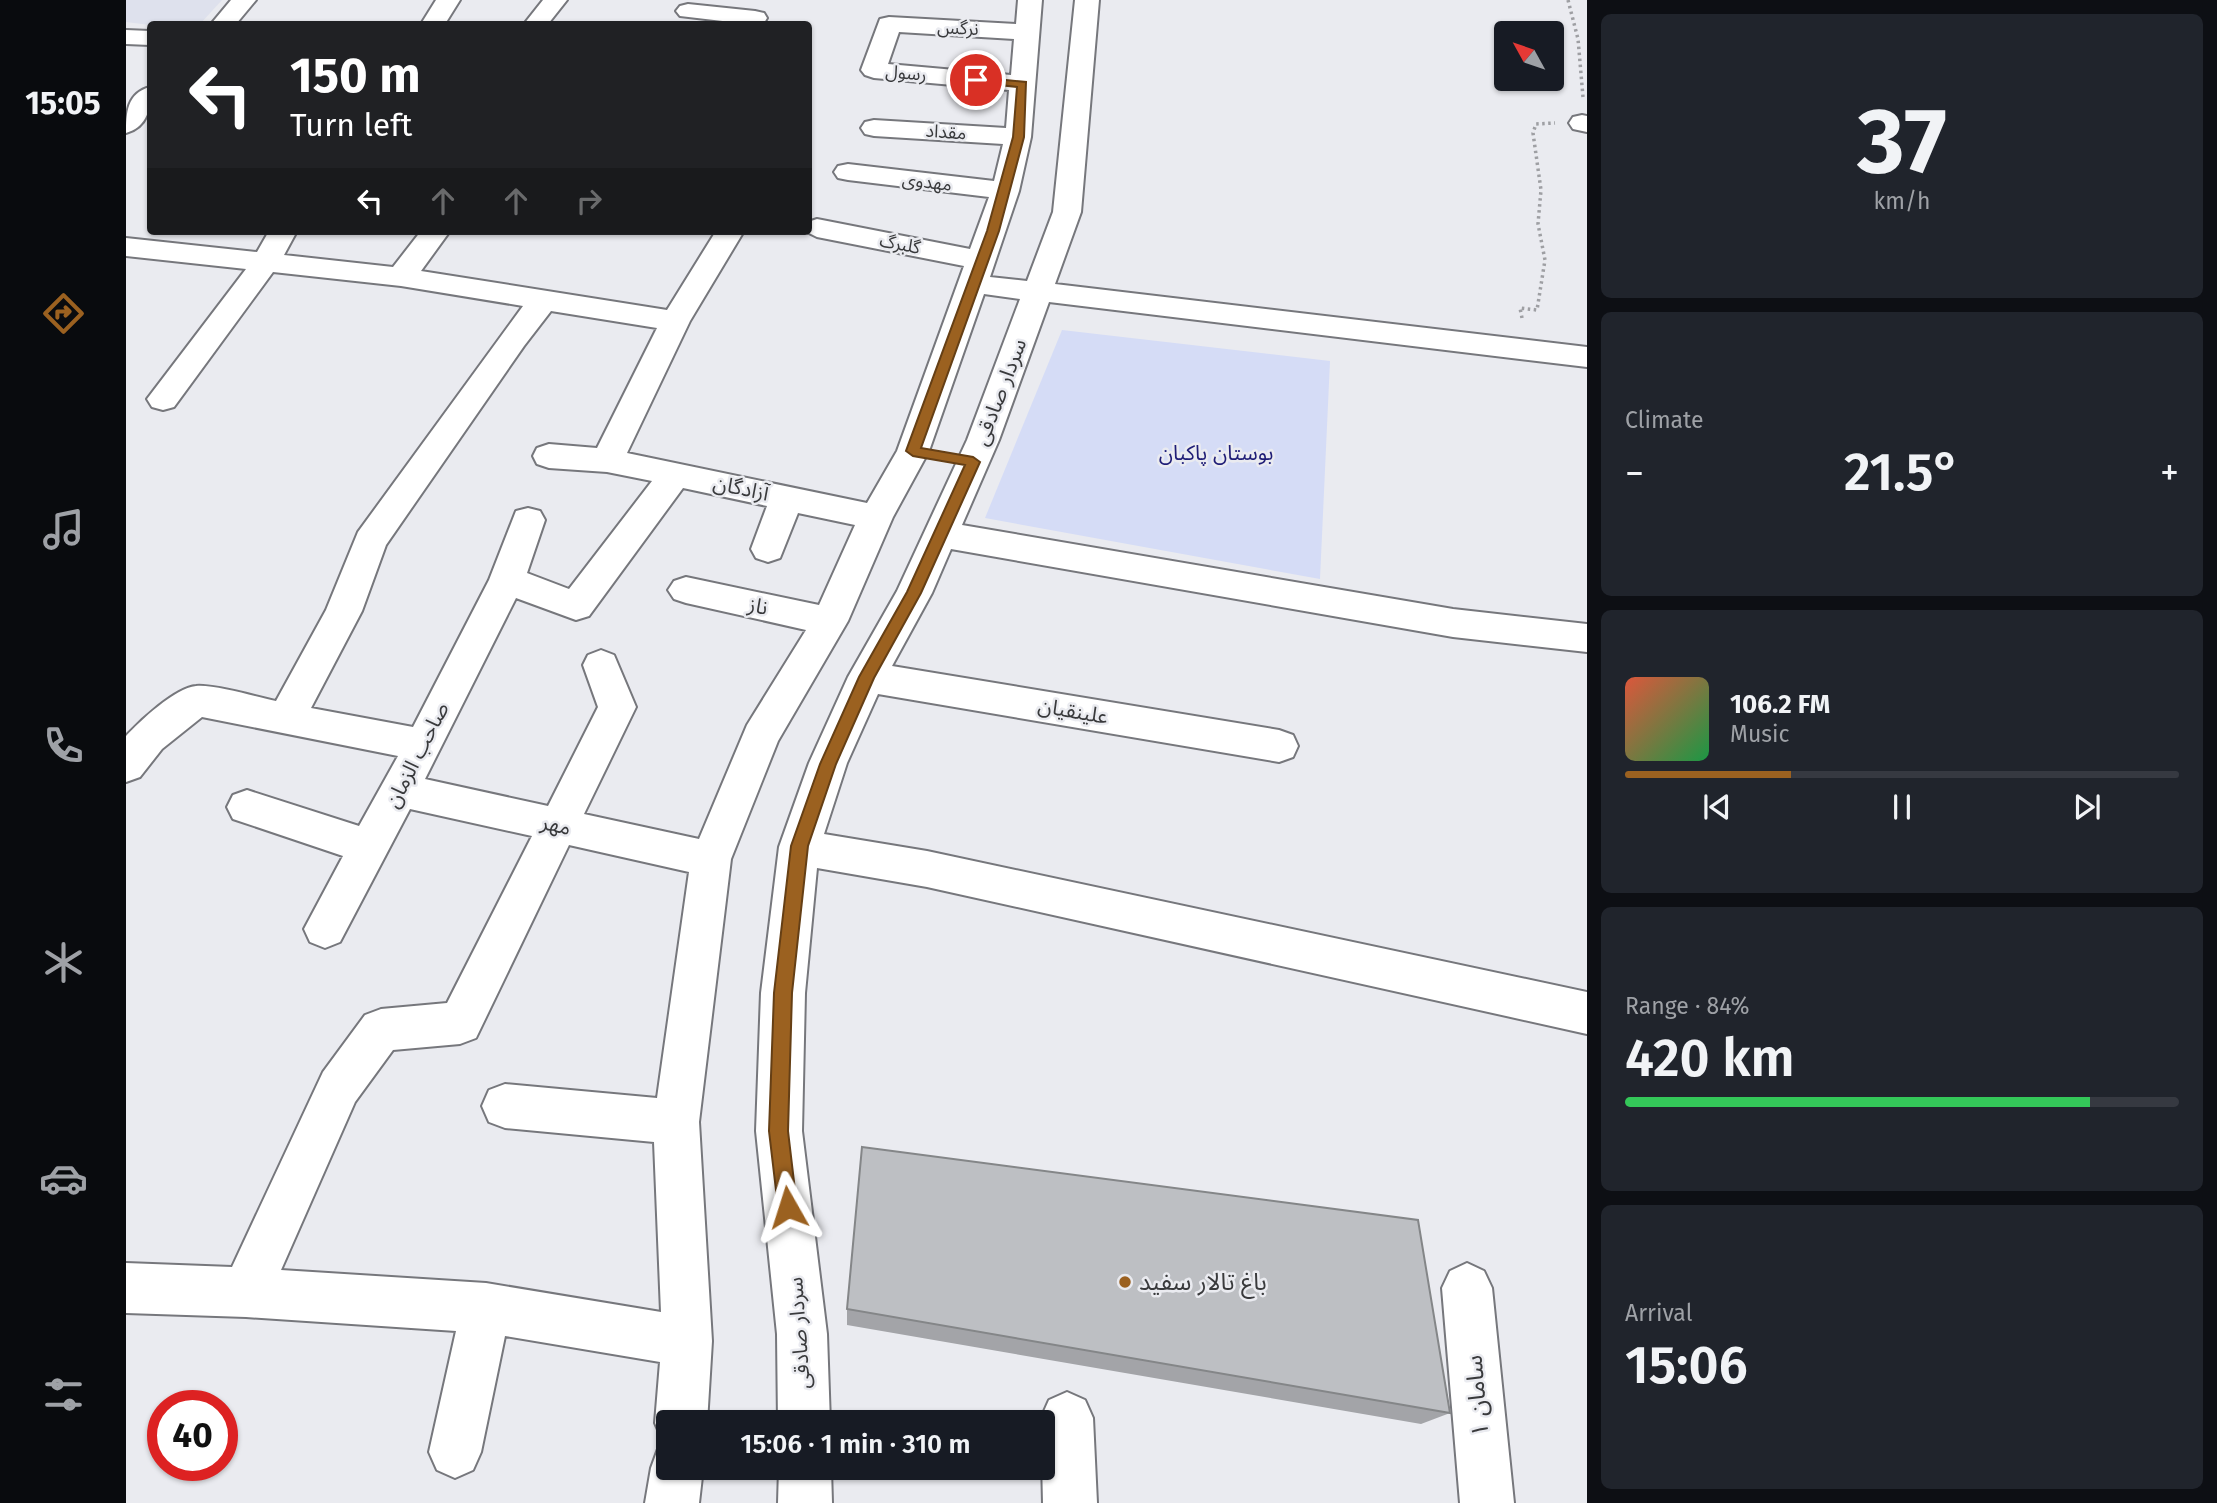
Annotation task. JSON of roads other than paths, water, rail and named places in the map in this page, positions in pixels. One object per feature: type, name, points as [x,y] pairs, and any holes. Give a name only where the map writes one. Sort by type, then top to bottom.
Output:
[{"type":"street","points":[[226,21],[244,0]]},
{"type":"street","points":[[435,21],[448,0]]},
{"type":"street","points":[[538,21],[555,0]]},
{"type":"street","name":"سردار صادقی","points":[[804,1410],[802,1334],[779,1131],[783,993],[799,846],[828,764],[867,677],[914,593],[973,462],[1067,212],[1087,0]]},
{"type":"street","points":[[687,12],[755,18]]},
{"type":"street","points":[[682,1410],[687,1341],[676,1122],[711,859],[761,736],[830,621],[876,517],[913,451],[1005,191],[1018,137],[1028,16]]},
{"type":"street","name":"نرگس","points":[[874,70],[889,24],[1028,16]]},
{"type":"street","points":[[126,37],[147,38]]},
{"type":"street","name":"رسول","points":[[874,70],[953,66],[1023,84]]},
{"type":"street","points":[[126,125],[147,100]]},
{"type":"street","name":"مقداد","points":[[874,128],[1018,137]]},
{"type":"street","name":"مهدوی","points":[[849,172],[1005,191]]},
{"type":"street","name":"گلبرگ","points":[[817,228],[978,272],[1038,292],[1587,357]]},
{"type":"street","points":[[163,399],[266,262],[281,235]]},
{"type":"street","points":[[401,277],[433,235]]},
{"type":"street","points":[[607,460],[675,321],[728,235]]},
{"type":"street","points":[[126,247],[401,277],[675,321]]},
{"type":"street","points":[[286,718],[344,611],[370,541],[513,339],[544,300]]},
{"type":"street","points":[[913,451],[973,462]]},
{"type":"street","name":"آزادگان","points":[[549,456],[607,460],[876,517]]},
{"type":"street","points":[[507,580],[576,606],[675,474]]},
{"type":"street","points":[[768,549],[787,497]]},
{"type":"street","name":"صاحب الزمان","points":[[324,929],[400,790],[507,580],[528,520]]},
{"type":"street","points":[[939,534],[1453,622],[1524,633],[1587,638]]},
{"type":"street","name":"ناز","points":[[686,590],[830,621]]},
{"type":"street","points":[[246,1292],[339,1087],[381,1030],[460,1023],[617,707],[601,665]]},
{"type":"street","name":"علینقیان","points":[[867,677],[1279,746]]},
{"type":"street","points":[[126,766],[133,754],[159,727],[197,701],[422,745]]},
{"type":"street","name":"مهر","points":[[400,790],[711,859]]},
{"type":"street","points":[[247,807],[369,847]]},
{"type":"street","points":[[799,846],[940,872],[1587,1013]]},
{"type":"street","points":[[505,1106],[676,1122]]},
{"type":"street","points":[[126,1288],[246,1292],[486,1308],[687,1341]]},
{"type":"street","name":"سامان ۱","points":[[1467,1288],[1487,1503]]},
{"type":"street","points":[[455,1452],[486,1308]]},
{"type":"street","points":[[1067,1418],[1070,1503]]},
{"type":"street","points":[[673,1503],[676,1480]]},
{"type":"street","points":[[805,1480],[805,1503]]},
{"type":"place","name":"باغ تالار سفید","points":[[1125,1282]]},
{"type":"park label","name":"بوستان پاکبان","points":[[1216,453]]}]
